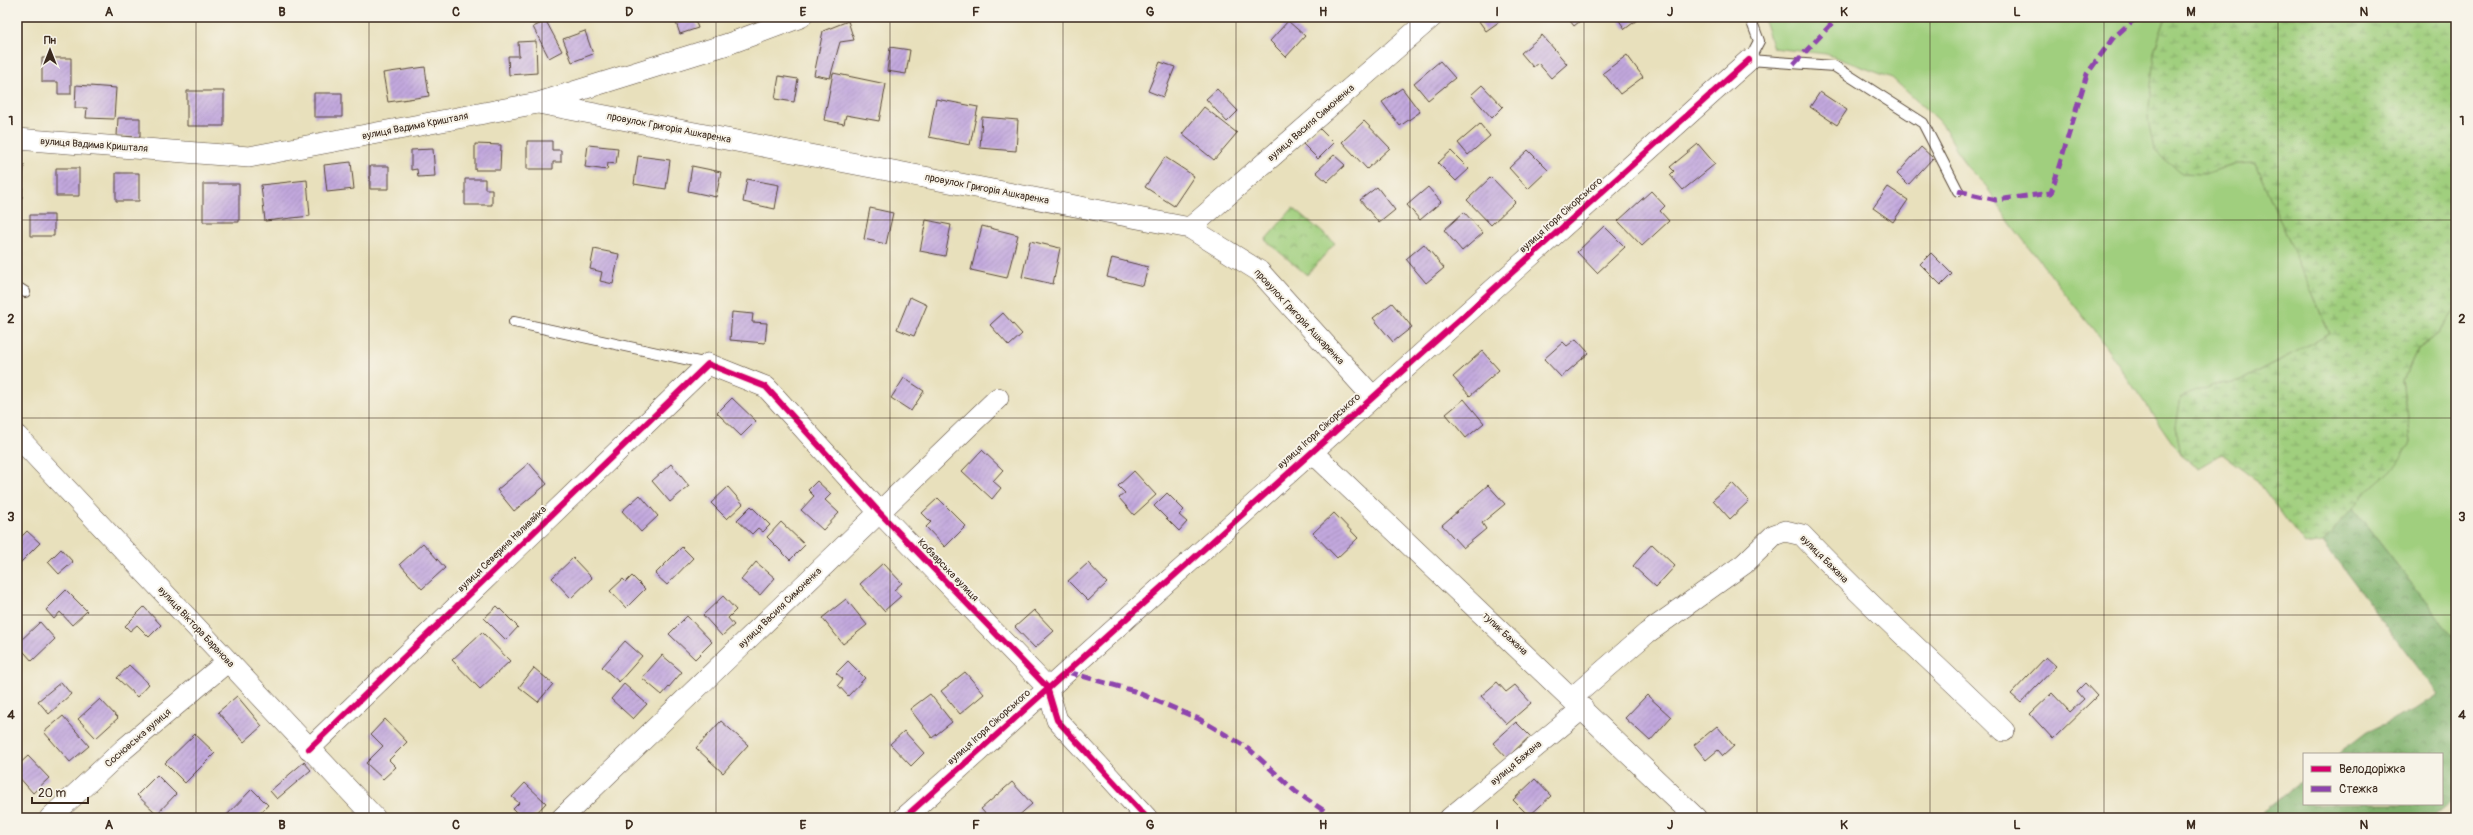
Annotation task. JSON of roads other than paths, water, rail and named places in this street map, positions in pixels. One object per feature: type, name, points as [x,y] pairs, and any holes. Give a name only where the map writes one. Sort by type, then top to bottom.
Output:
[{"type":"street","name":"вулиця Вадима Кришталя","points":[[17,139],[248,157],[538,103],[728,44],[800,17]]},
{"type":"street","name":"вулиця Василя Симоненка","points":[[1190,228],[1432,17]]},
{"type":"street","name":"вулиця Ігоря Сікорського","points":[[904,818],[1047,688],[1068,672],[1373,396],[1749,60]]},
{"type":"street","name":"провулок Григорія Ашкаренка","points":[[538,103],[1190,228],[1259,271],[1373,396]]},
{"type":"street","name":"Кобзарська вулиця","points":[[708,364],[766,387],[879,512],[1047,688],[1057,720],[1147,818]]},
{"type":"street","name":"вулиця Северина Наливайка","points":[[309,749],[708,364]]},
{"type":"street","name":"вулиця Василя Симоненка","points":[[562,818],[998,398]]},
{"type":"street","name":"вулиця Віктора Баранова","points":[[17,436],[375,818]]},
{"type":"street","name":"тупик Бажана","points":[[1312,452],[1696,818]]},
{"type":"street","name":"вулиця Бажана","points":[[1450,818],[1577,703],[1647,634],[1744,564],[1774,536],[1785,531],[1793,532],[1802,536],[1880,615],[1942,670],[2004,731]]},
{"type":"street","name":"Сосновська вулиця","points":[[50,818],[124,750],[228,661]]},
{"type":"lane","points":[[1750,17],[1759,41],[1749,60],[1834,66],[1923,123],[1958,191]]},
{"type":"lane","points":[[514,322],[708,364]]}]
